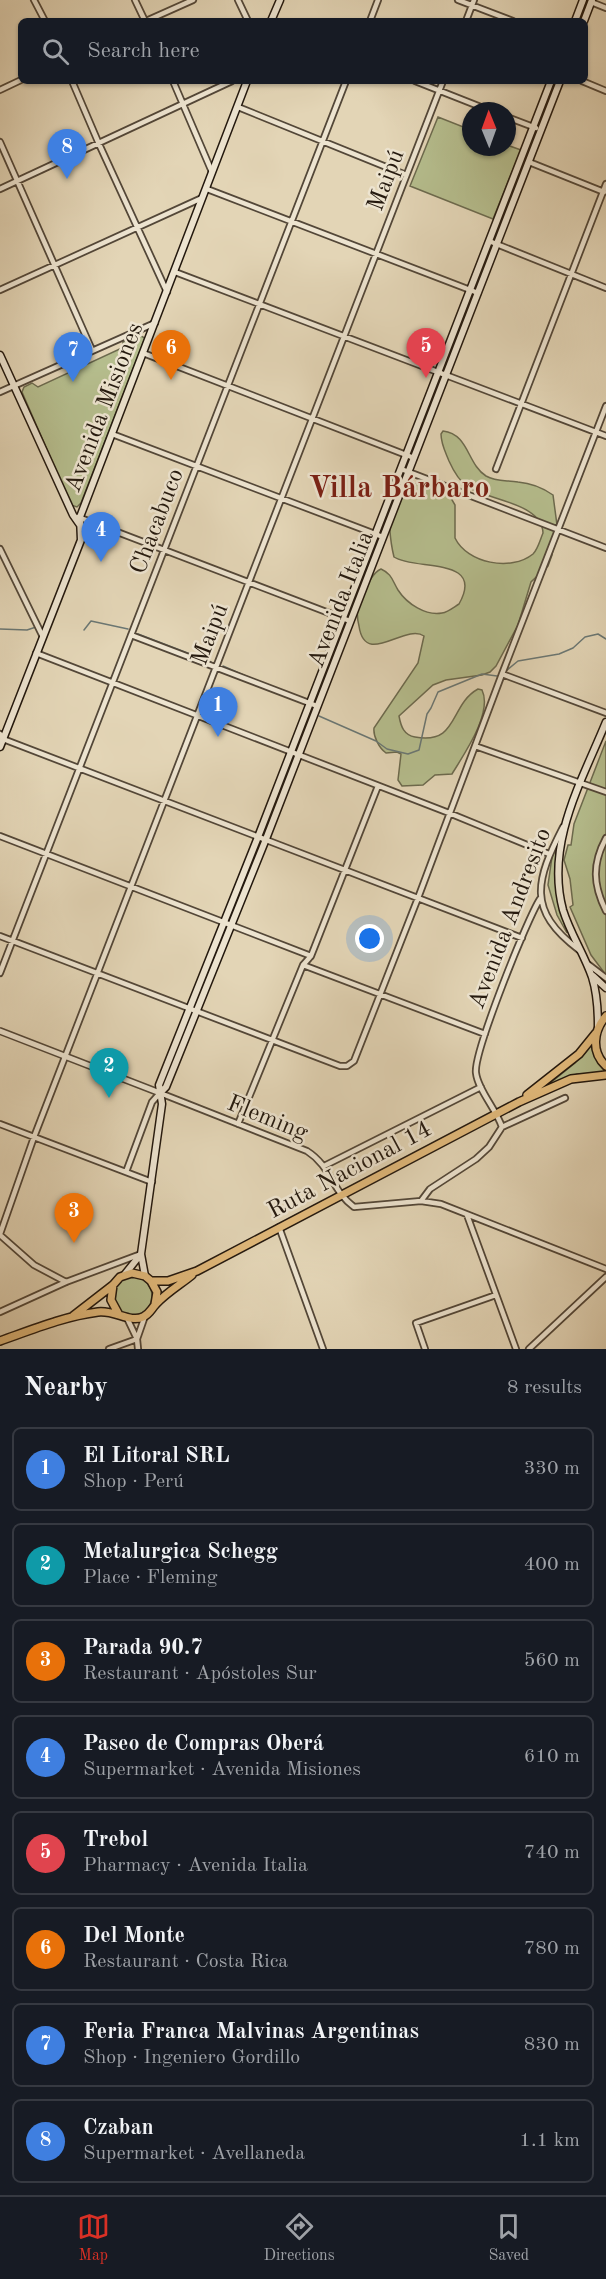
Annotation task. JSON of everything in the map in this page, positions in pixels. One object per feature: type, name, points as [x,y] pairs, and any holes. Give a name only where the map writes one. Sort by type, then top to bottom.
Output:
[{"type":"highway","name":"Ruta Nacional 14","points":[[519,1102],[568,1064],[606,1016]]},
{"type":"highway","points":[[597,1030],[595,1043],[597,1054],[606,1066]]},
{"type":"highway","name":"Ruta Nacional 14","points":[[125,1275],[138,1273],[148,1278],[168,1281],[196,1271],[519,1102],[570,1079],[606,1075]]},
{"type":"highway","name":"Ruta Nacional 14","points":[[145,1316],[155,1304],[196,1271]]},
{"type":"highway","points":[[69,1318],[125,1275]]},
{"type":"highway","points":[[148,1278],[157,1292],[155,1304]]},
{"type":"highway","points":[[113,1285],[111,1300],[118,1313]]},
{"type":"highway","points":[[0,1341],[94,1312],[118,1313],[134,1319],[145,1316]]},
{"type":"main road","points":[[272,18],[280,0]]},
{"type":"main road","points":[[575,18],[582,0]]},
{"type":"main road","points":[[585,18],[591,1]]},
{"type":"main road","name":"Avenida Misiones","points":[[0,747],[2,736],[81,540],[80,526],[76,516],[112,434],[246,84]]},
{"type":"main road","name":"Avenida Italia","points":[[148,1278],[141,1254],[162,1104],[159,1084],[258,837],[550,84]]},
{"type":"main road","name":"Avenida Italia","points":[[160,1093],[166,1087],[266,839],[559,84]]},
{"type":"main road","points":[[0,355],[76,516]]},
{"type":"main road","name":"Avenida Andresito","points":[[564,825],[606,722]]},
{"type":"main road","points":[[564,825],[559,860],[560,894],[579,950],[591,974],[598,1000],[597,1030]]},
{"type":"main road","points":[[591,974],[606,988]]},
{"type":"main road","name":"Avenida Italia","points":[[125,1275],[141,1254]]},
{"type":"street","points":[[34,0],[43,18]]},
{"type":"street","points":[[135,0],[144,18]]},
{"type":"street","points":[[153,18],[194,0]]},
{"type":"street","points":[[238,0],[247,18]]},
{"type":"street","points":[[371,18],[378,0]]},
{"type":"street","points":[[458,0],[473,3],[506,18]]},
{"type":"street","points":[[591,1],[606,8]]},
{"type":"street","points":[[467,18],[473,3]]},
{"type":"street","points":[[0,90],[18,81]]},
{"type":"street","points":[[73,84],[167,292]]},
{"type":"street","points":[[174,84],[213,175]]},
{"type":"street","points":[[0,189],[226,84]]},
{"type":"street","name":"Chacabuco","points":[[0,973],[345,84]]},
{"type":"street","points":[[422,84],[468,102]]},
{"type":"street","name":"Maipú","points":[[0,1234],[65,1056],[442,84]]},
{"type":"street","points":[[588,84],[606,91]]},
{"type":"street","points":[[238,107],[406,175]]},
{"type":"street","points":[[516,120],[541,130]]},
{"type":"street","points":[[0,142],[92,350]]},
{"type":"street","points":[[529,162],[605,192]]},
{"type":"street","points":[[496,469],[605,192],[606,184]]},
{"type":"street","points":[[207,189],[478,293]]},
{"type":"street","points":[[0,290],[204,197]]},
{"type":"street","points":[[489,241],[606,288]]},
{"type":"street","points":[[175,272],[606,436]]},
{"type":"street","points":[[0,392],[155,323]]},
{"type":"street","points":[[143,353],[414,458]]},
{"type":"street","points":[[0,936],[340,1066],[347,1066],[354,1061],[606,406]]},
{"type":"street","points":[[112,434],[383,537]]},
{"type":"street","points":[[401,469],[606,548]]},
{"type":"street","points":[[76,516],[350,621]]},
{"type":"street","points":[[0,549],[42,637]]},
{"type":"street","points":[[131,635],[317,706]]},
{"type":"street","points":[[36,653],[549,854]]},
{"type":"street","points":[[502,674],[606,713]]},
{"type":"street","points":[[2,736],[164,801],[522,938]]},
{"type":"street","points":[[475,746],[606,792]]},
{"type":"street","points":[[238,1124],[303,965],[311,956],[378,786]]},
{"type":"street","name":"Avenida Andresito","points":[[502,1127],[498,1114],[481,1087],[476,1074],[476,1066],[485,1034],[532,911],[540,899],[539,888],[549,854],[564,825]]},
{"type":"street","points":[[0,836],[311,956]]},
{"type":"street","points":[[606,838],[595,864],[595,882],[606,911]]},
{"type":"street","points":[[540,899],[550,922],[562,938],[579,950]]},
{"type":"street","points":[[586,963],[606,978]]},
{"type":"street","points":[[303,965],[485,1034]]},
{"type":"street","name":"Fleming","points":[[0,1031],[307,1151],[319,1158],[340,1196]]},
{"type":"street","points":[[324,1166],[481,1087]]},
{"type":"street","name":"Avenida Italia","points":[[126,1172],[152,1102],[160,1093]]},
{"type":"street","points":[[421,1201],[430,1189],[476,1159],[489,1147],[502,1127],[565,1098]]},
{"type":"street","points":[[0,1124],[152,1182]]},
{"type":"street","points":[[340,1196],[354,1207],[421,1201],[441,1204],[606,1269]]},
{"type":"street","points":[[467,1215],[516,1349]]},
{"type":"street","points":[[279,1227],[324,1349]]},
{"type":"street","points":[[0,1234],[25,1258],[66,1282]]},
{"type":"street","points":[[0,1312],[66,1282],[141,1254]]},
{"type":"street","points":[[529,1349],[606,1277]]},
{"type":"street","points":[[425,1349],[416,1323],[496,1295]]},
{"type":"street","points":[[137,1339],[145,1316]]},
{"type":"street","points":[[128,1318],[137,1339],[138,1349]]},
{"type":"street","points":[[109,1349],[137,1339]]},
{"type":"green space","points":[[438,117],[462,126],[462,156],[516,156],[516,148],[521,150],[493,219],[410,186]]},
{"type":"green space","points":[[139,335],[145,338],[81,503],[77,507],[71,505],[22,392],[24,387],[32,383],[38,387],[122,348],[123,342]]},
{"type":"green space","points":[[443,431],[452,433],[463,443],[475,464],[486,476],[532,485],[553,495],[557,525],[548,566],[531,582],[518,625],[496,666],[490,672],[482,675],[446,680],[433,685],[399,716],[404,730],[411,736],[429,738],[439,735],[447,730],[469,696],[478,689],[482,690],[484,710],[481,721],[470,745],[452,774],[435,775],[423,785],[402,786],[398,780],[401,754],[383,751],[374,728],[418,663],[424,636],[407,635],[387,642],[369,643],[363,638],[359,626],[357,614],[359,603],[370,580],[381,569],[390,575],[406,600],[430,613],[449,611],[459,604],[465,589],[463,578],[456,572],[394,557],[389,520],[393,501],[404,490],[420,482],[430,481],[444,486],[455,505],[455,538],[469,554],[490,562],[513,563],[524,560],[535,552],[543,533],[534,515],[513,504],[468,487],[462,482],[452,468],[443,448],[441,434]]},
{"type":"green space","points":[[606,741],[606,975],[591,955],[570,907],[573,905],[570,879],[564,860],[568,845],[571,845],[574,824]]},
{"type":"green space","points":[[554,843],[556,844],[556,878],[559,900],[567,933],[557,915],[548,885]]},
{"type":"green space","points":[[593,1041],[606,1073],[577,1074],[544,1088],[575,1063]]},
{"type":"green space","points":[[133,1277],[147,1282],[152,1296],[147,1310],[133,1315],[119,1310],[114,1296],[119,1282]]},
{"type":"waterway","points":[[84,630],[91,621],[128,629]]},
{"type":"waterway","points":[[0,629],[27,630],[36,627]]},
{"type":"waterway","points":[[138,634],[211,662]]},
{"type":"waterway","points":[[506,671],[518,661],[559,654],[573,648],[585,637],[598,634],[606,639]]},
{"type":"waterway","points":[[223,666],[248,677]]},
{"type":"waterway","points":[[319,716],[376,741],[387,749],[408,754],[419,750],[427,714],[438,692],[482,674],[497,676]]},
{"type":"place","name":"Czaban","points":[[67,179]]},
{"type":"place","name":"Trebol","points":[[426,378]]},
{"type":"place","name":"Del Monte","points":[[171,380]]},
{"type":"place","name":"Feria Franca Malvinas Argentinas","points":[[73,382]]},
{"type":"place","name":"Paseo de Compras Oberá","points":[[101,562]]},
{"type":"place","name":"El Litoral SRL","points":[[218,737]]},
{"type":"place","name":"Metalurgica Schegg","points":[[109,1098]]},
{"type":"place","name":"Parada 90.7","points":[[74,1243]]},
{"type":"district","name":"Villa Bárbaro","points":[[399,487]]}]
